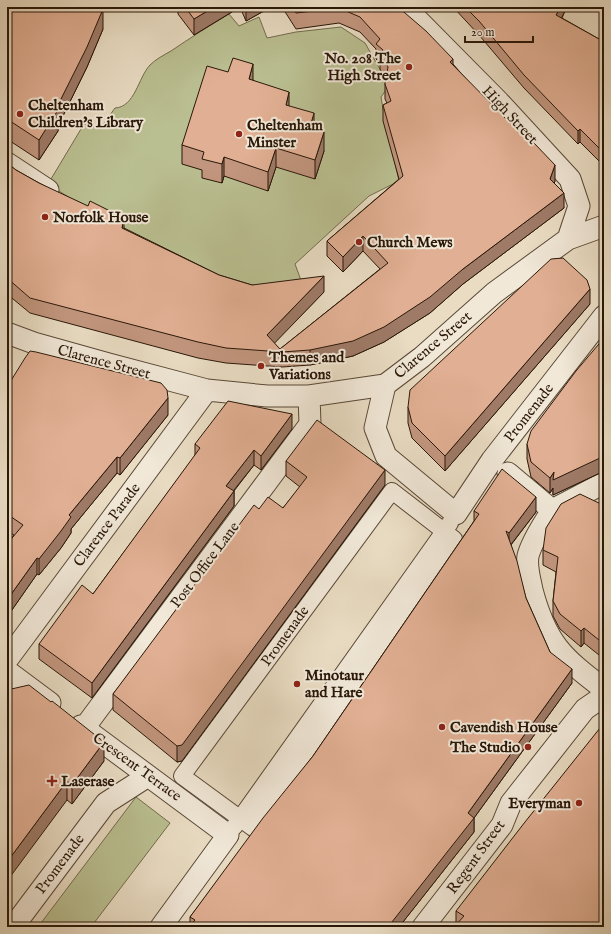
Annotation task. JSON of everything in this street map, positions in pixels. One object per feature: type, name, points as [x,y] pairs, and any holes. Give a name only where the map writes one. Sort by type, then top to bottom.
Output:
[{"type":"street","name":"High Street","points":[[405,7],[499,102],[570,179],[579,206],[568,238]]},
{"type":"street","points":[[7,163],[44,188],[64,197]]},
{"type":"street","name":"Clarence Street","points":[[7,333],[94,360],[207,390],[267,396],[309,396],[385,385],[422,357],[494,293],[568,238],[604,226]]},
{"type":"street","name":"Promenade","points":[[161,927],[456,514],[492,460],[604,316]]},
{"type":"street","points":[[385,385],[375,428],[386,456],[456,514]]},
{"type":"street","name":"Clarence Parade","points":[[7,660],[207,390]]},
{"type":"street","name":"Post Office Lane","points":[[84,728],[310,424],[309,396]]},
{"type":"street","points":[[492,460],[552,510]]},
{"type":"street","points":[[602,484],[552,510],[532,544],[528,557],[528,572],[536,606],[542,622],[562,654],[604,689]]},
{"type":"street","name":"Promenade","points":[[234,826],[182,776],[392,491],[443,532]]},
{"type":"street","name":"Crescent Terrace","points":[[7,671],[148,776],[234,826]]},
{"type":"street","name":"Regent Street","points":[[423,927],[502,825],[511,803],[585,709],[604,696]]},
{"type":"street","name":"Promenade","points":[[13,927],[106,803],[148,776]]},
{"type":"green space","points":[[229,14],[239,26],[259,17],[267,38],[296,32],[341,27],[365,43],[385,78],[391,83],[381,97],[399,181],[369,196],[295,264],[306,294],[252,301],[81,205],[48,184],[84,124],[100,129],[115,108],[127,103],[132,97],[152,63]]},
{"type":"green space","points":[[136,797],[170,823],[91,927],[38,927]]},
{"type":"building","points":[[7,7],[99,7],[103,9],[87,47],[56,109],[58,110],[39,140],[7,119]]},
{"type":"building","points":[[185,7],[214,7],[194,19]]},
{"type":"building","points":[[292,7],[398,7],[426,31],[453,59],[450,62],[510,123],[513,121],[555,165],[550,179],[564,193],[463,269],[430,297],[384,327],[353,341],[310,350],[282,352],[226,348],[198,342],[30,298],[7,278],[7,163],[39,183],[88,206],[90,201],[124,218],[122,228],[219,275],[252,285],[324,276],[267,335],[280,349],[388,263],[363,236],[343,257],[327,241],[403,176],[383,105],[391,101],[385,84],[388,67],[380,54],[383,50],[376,44],[380,39],[360,17],[339,8],[296,13]]},
{"type":"building","points":[[465,7],[561,7],[556,15],[599,39],[604,31],[604,153],[580,129],[578,131],[524,75],[479,21]]},
{"type":"building","name":"Cheltenham Minster","points":[[233,58],[253,64],[249,79],[289,92],[286,105],[314,113],[310,127],[324,132],[315,160],[276,148],[268,172],[224,157],[222,164],[202,159],[204,152],[182,145],[207,66],[228,72]]},
{"type":"building","points":[[563,258],[587,280],[590,289],[445,456],[412,423],[408,407],[410,390],[551,259]]},
{"type":"building","points":[[604,338],[604,454],[600,458],[553,480],[554,472],[550,478],[531,462],[527,444],[531,431],[576,371]]},
{"type":"building","points":[[30,351],[161,383],[167,390],[168,398],[120,458],[117,457],[69,515],[71,517],[61,531],[39,559],[37,558],[7,600],[7,544],[23,525],[7,514],[7,387]]},
{"type":"building","points":[[228,401],[292,414],[261,456],[254,450],[226,486],[234,491],[92,683],[39,644],[82,585],[93,594],[200,448],[195,444]]},
{"type":"building","points":[[317,420],[385,470],[182,745],[177,746],[113,694],[254,505],[259,509],[268,497],[283,508],[307,477],[286,461]]},
{"type":"building","name":"Cavendish House","points":[[502,469],[536,497],[509,533],[506,531],[517,561],[526,598],[550,652],[572,669],[468,813],[474,818],[388,927],[189,927],[195,920],[190,917],[263,818],[313,756],[479,514],[474,511]]},
{"type":"building","points":[[580,494],[603,505],[600,509],[604,512],[604,644],[584,628],[581,631],[560,614],[553,601],[558,557],[543,550],[546,528],[561,504]]},
{"type":"building","points":[[29,685],[104,742],[72,785],[67,781],[7,862],[7,690]]},
{"type":"building","points":[[604,723],[604,927],[454,927],[464,916],[456,911]]},
{"type":"place","name":"No. 208 The High Street","points":[[409,67]]},
{"type":"place","name":"Cheltenham Children's Library","points":[[20,114]]},
{"type":"place","name":"Cheltenham Minster","points":[[239,134]]},
{"type":"place","name":"Norfolk House","points":[[45,217]]},
{"type":"place","name":"Church Mews","points":[[359,242]]},
{"type":"place","name":"Themes and Variations","points":[[261,366]]},
{"type":"place","name":"Minotaur and Hare","points":[[297,684]]},
{"type":"place","name":"Cavendish House","points":[[442,727]]},
{"type":"place","name":"The Studio","points":[[528,747]]},
{"type":"place","name":"Laserase","points":[[52,781]]},
{"type":"place","name":"Everyman","points":[[579,803]]}]
